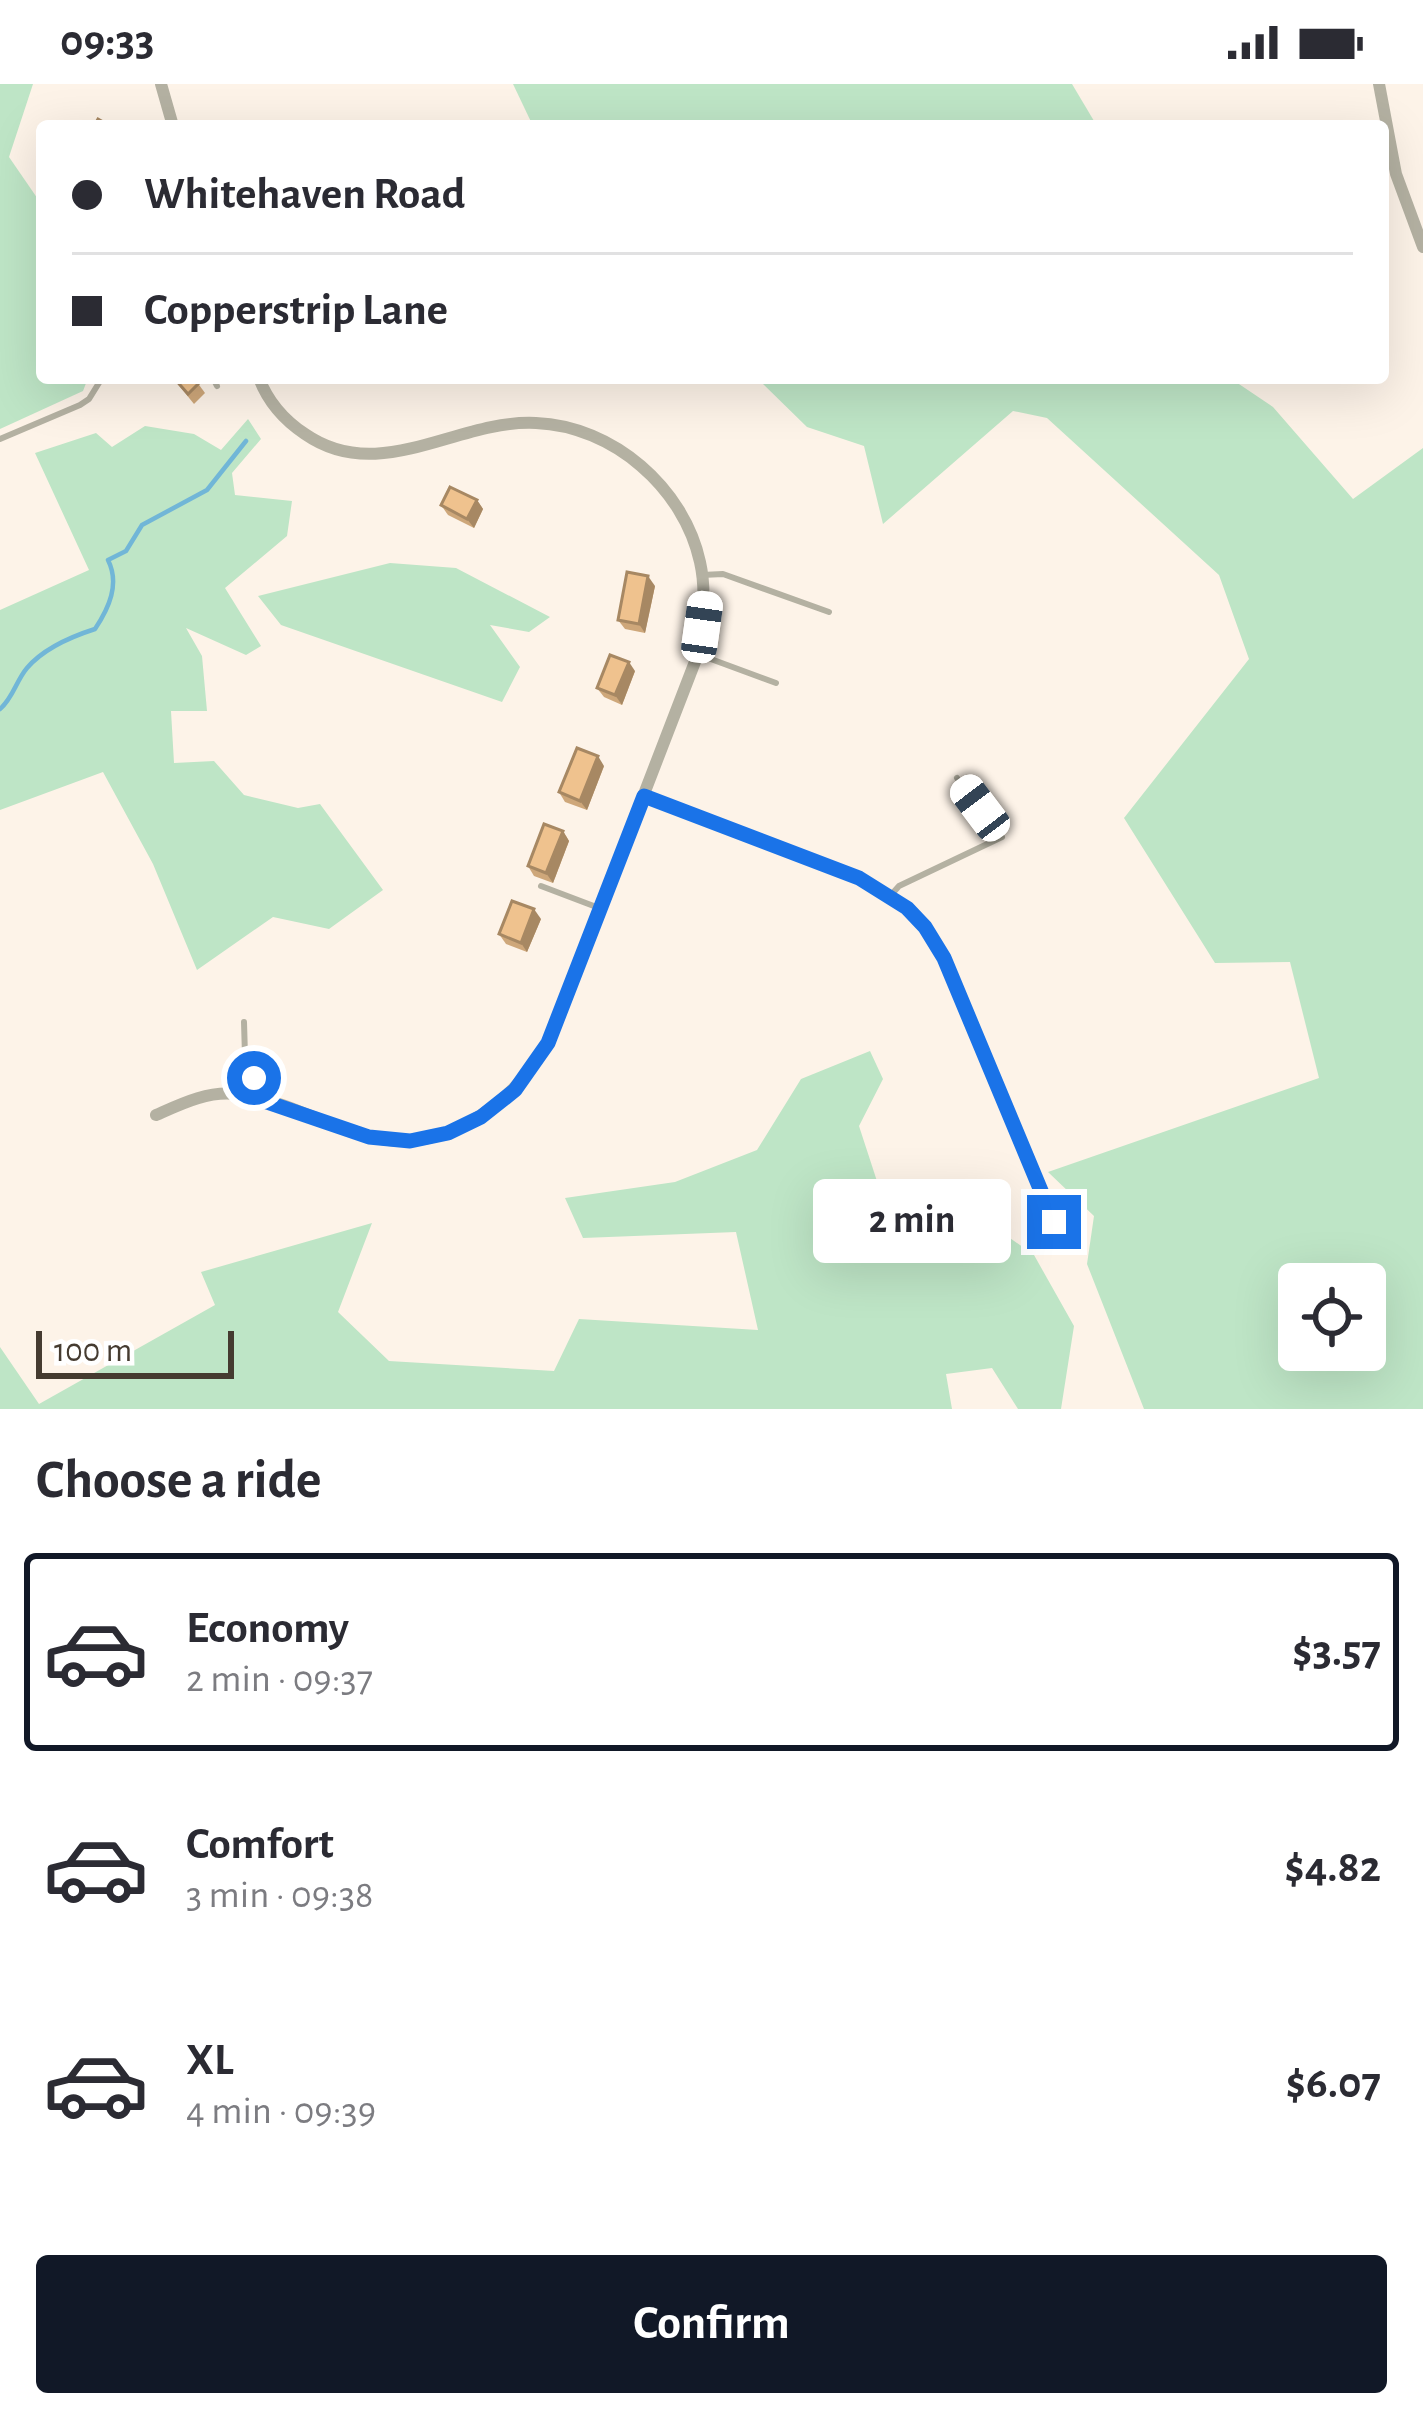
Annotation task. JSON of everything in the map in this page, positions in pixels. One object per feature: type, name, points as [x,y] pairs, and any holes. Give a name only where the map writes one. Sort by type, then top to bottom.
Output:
[{"type":"street","points":[[161,84],[171,120]]},
{"type":"street","points":[[1379,84],[1386,120]]},
{"type":"street","points":[[1389,137],[1396,174],[1423,247]]},
{"type":"street","points":[[156,1115],[194,1098],[230,1093],[369,1137],[410,1141],[448,1133],[481,1117],[515,1090],[548,1043],[698,654],[705,600],[689,528],[654,476],[626,454],[592,436],[535,422],[484,427],[402,452],[350,454],[319,444],[287,422],[262,384]]},
{"type":"street","points":[[644,796],[859,878],[907,908],[944,958],[1054,1222]]},
{"type":"lane","points":[[0,439],[80,405],[98,384]]},
{"type":"lane","points":[[702,575],[723,574],[829,611]]},
{"type":"lane","points":[[698,654],[776,683]]},
{"type":"lane","points":[[890,897],[899,886],[1002,837],[957,778]]},
{"type":"lane","points":[[541,886],[600,908]]},
{"type":"lane","points":[[244,1022],[244,1056],[254,1078],[252,1097]]},
{"type":"green space","points":[[0,84],[33,84],[9,157],[36,196],[36,384],[86,384],[83,391],[0,429]]},
{"type":"green space","points":[[513,84],[1072,84],[1093,120],[530,120]]},
{"type":"green space","points":[[763,384],[1239,384],[1273,407],[1353,499],[1423,448],[1423,1409],[1144,1409],[1087,1264],[1094,1216],[1048,1172],[1319,1078],[1290,962],[1215,963],[1124,818],[1249,659],[1219,575],[1047,418],[1013,411],[883,524],[864,446],[807,427]]},
{"type":"green space","points":[[248,419],[261,439],[232,473],[235,495],[292,501],[287,536],[225,588],[261,646],[246,655],[186,628],[202,656],[207,711],[171,711],[174,763],[214,761],[244,795],[298,808],[320,804],[383,890],[329,929],[273,917],[197,970],[153,864],[103,772],[0,810],[0,610],[89,570],[35,453],[96,433],[112,447],[145,426],[194,434],[221,450]]},
{"type":"green space","points":[[390,563],[456,568],[550,617],[529,632],[490,625],[520,667],[502,702],[281,625],[258,596]]},
{"type":"green space","points":[[870,1051],[883,1079],[859,1126],[889,1218],[997,1208],[1007,1236],[1034,1255],[1074,1326],[1061,1409],[1018,1409],[992,1368],[946,1374],[952,1409],[0,1409],[0,1347],[39,1404],[215,1305],[201,1272],[372,1223],[338,1312],[389,1361],[554,1371],[579,1319],[758,1330],[736,1232],[583,1238],[565,1198],[675,1182],[757,1150],[801,1079]]},
{"type":"building","points":[[179,384],[198,384],[188,394]]},
{"type":"building","points":[[450,487],[477,500],[467,519],[441,505]]},
{"type":"building","points":[[627,572],[648,576],[639,624],[618,620]]},
{"type":"building","points":[[610,655],[629,662],[615,695],[597,688]]},
{"type":"building","points":[[577,748],[598,756],[580,801],[559,792]]},
{"type":"building","points":[[544,824],[563,831],[546,873],[528,866]]},
{"type":"building","points":[[512,901],[534,909],[521,943],[499,934]]},
{"type":"waterway","points":[[0,709],[34,661],[58,644],[95,629],[111,596],[108,560],[126,551],[142,525],[207,490],[246,441]]},
{"type":"route","points":[[254,1078],[252,1097],[369,1137],[410,1141],[448,1133],[481,1117],[515,1090],[548,1043],[644,796],[859,878],[907,908],[944,958],[1054,1222]]}]
